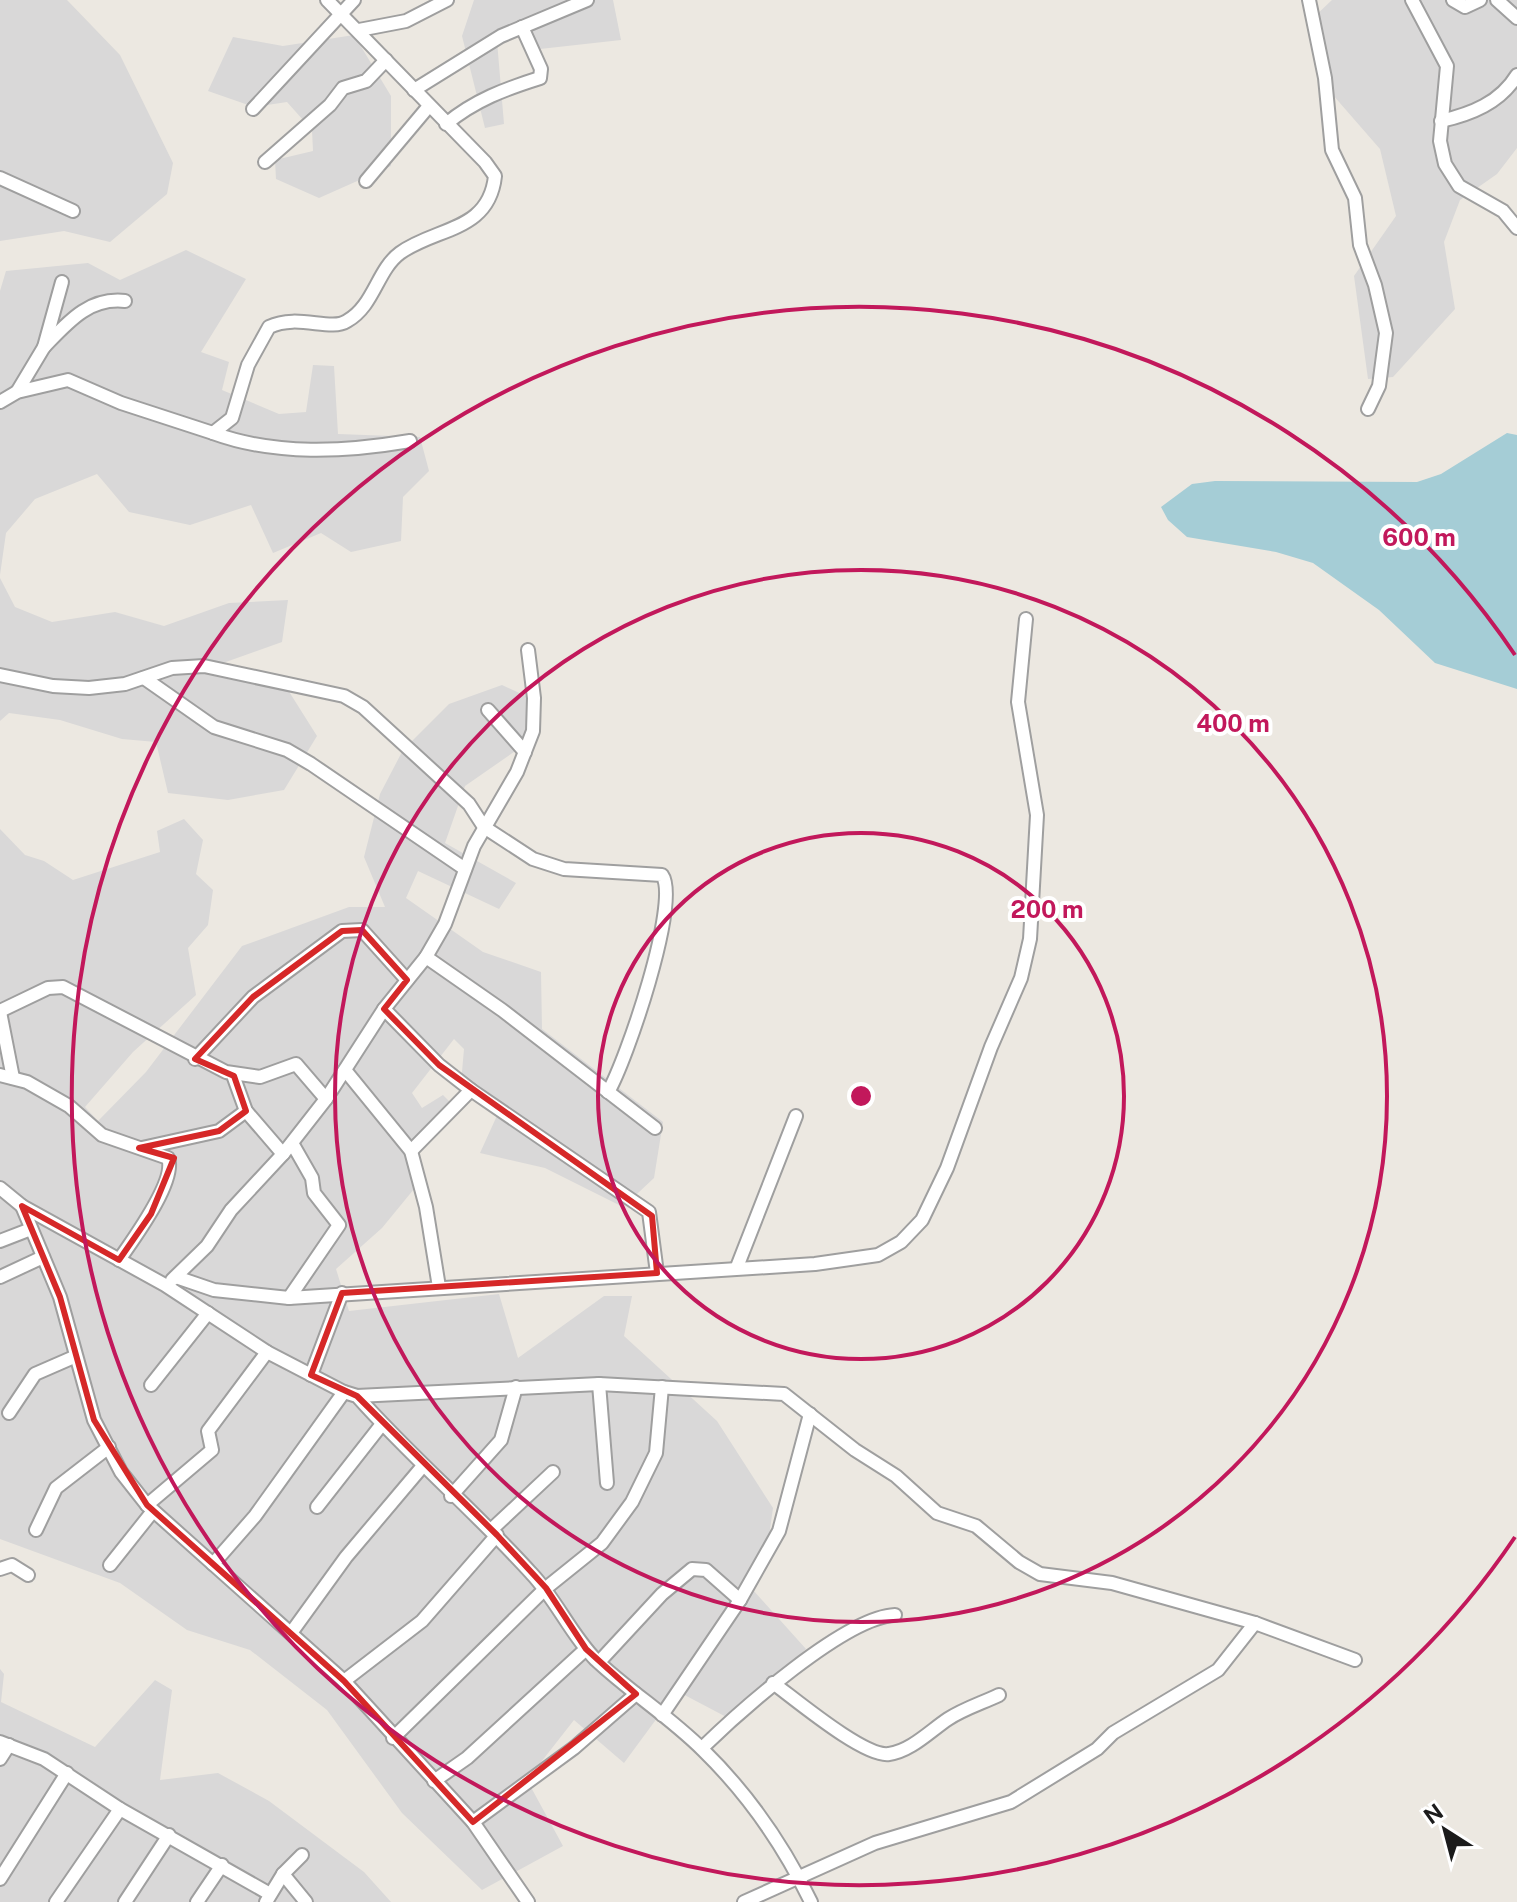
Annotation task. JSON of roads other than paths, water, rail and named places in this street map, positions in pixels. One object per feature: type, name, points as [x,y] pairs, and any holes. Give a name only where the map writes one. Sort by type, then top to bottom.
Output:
[{"type":"street","points":[[213,433],[232,418],[248,365],[269,327],[297,319],[336,325],[347,322],[372,295],[396,256],[473,219],[494,188],[495,176],[485,162],[327,0]]},
{"type":"street","points":[[253,109],[354,0]]},
{"type":"street","points":[[359,30],[406,21],[447,0]]},
{"type":"street","points":[[414,90],[463,58],[522,27],[587,0]]},
{"type":"street","points":[[1309,0],[1325,78],[1332,150],[1355,198],[1360,245],[1375,285],[1386,333],[1379,386],[1368,409]]},
{"type":"street","points":[[1412,0],[1449,75],[1442,90],[1445,164],[1459,186],[1503,211],[1517,228]]},
{"type":"street","points":[[1453,0],[1465,7],[1480,0]]},
{"type":"street","points":[[1497,0],[1517,18]]},
{"type":"street","points":[[446,124],[467,107],[497,92],[540,78],[541,69],[522,27]]},
{"type":"street","points":[[265,162],[330,105],[343,88],[366,81],[386,60]]},
{"type":"street","points":[[1441,121],[1467,115],[1490,103],[1517,75]]},
{"type":"street","points":[[366,181],[429,106]]},
{"type":"street","points":[[0,178],[73,211]]},
{"type":"street","points":[[17,392],[44,347],[62,282]]},
{"type":"street","points":[[44,347],[86,308],[102,300],[125,301]]},
{"type":"street","points":[[0,402],[17,392],[68,380],[121,403],[263,447],[364,449],[410,441]]},
{"type":"street","points":[[0,1188],[22,1206],[119,1260],[171,1281],[235,1294],[289,1298],[815,1264],[878,1255],[901,1242],[922,1220],[947,1168],[991,1047],[1021,978],[1030,939],[1037,815],[1018,702],[1026,619]]},
{"type":"street","points":[[171,1281],[207,1246],[231,1210],[288,1149],[326,1099],[384,1009],[426,957],[445,924],[465,869],[525,752],[535,721],[528,650]]},
{"type":"street","points":[[0,675],[53,686],[89,688],[125,684],[172,668],[204,666],[344,696],[363,707],[469,804],[484,827],[533,859],[564,869],[662,875],[666,881],[667,908],[634,1034],[608,1092]]},
{"type":"street","points":[[144,678],[214,727],[287,750],[311,764],[465,869]]},
{"type":"street","points":[[488,710],[525,752]]},
{"type":"street","points":[[195,1059],[253,997],[342,931],[362,930],[407,980]]},
{"type":"street","points":[[426,957],[502,1010],[655,1128]]},
{"type":"street","points":[[119,1260],[151,1214],[170,1164],[160,1154],[102,1135],[69,1106],[6,1076],[0,1011],[48,988],[63,987],[146,1027],[195,1059],[233,1075],[260,1077],[296,1064],[326,1099]]},
{"type":"street","points":[[384,1009],[439,1065],[471,1090],[649,1212],[657,1273]]},
{"type":"street","points":[[345,1070],[411,1151],[423,1195],[439,1287]]},
{"type":"street","points":[[233,1075],[246,1111],[288,1149],[312,1178],[314,1193],[339,1225],[289,1298]]},
{"type":"street","points":[[411,1151],[471,1090]]},
{"type":"street","points":[[139,1148],[219,1131],[246,1111]]},
{"type":"street","points":[[737,1267],[796,1116]]},
{"type":"street","points":[[22,1206],[60,1297],[74,1357],[94,1420],[121,1472],[150,1508],[344,1681],[473,1822],[528,1902]]},
{"type":"street","points":[[0,1241],[31,1229]]},
{"type":"street","points":[[0,1277],[43,1257]]},
{"type":"street","points":[[171,1281],[208,1313],[267,1352],[357,1396],[599,1384],[784,1394],[896,1476],[937,1513],[976,1526],[1019,1562],[1040,1574],[1112,1583],[1255,1623],[1355,1660]]},
{"type":"street","points":[[311,1375],[342,1293]]},
{"type":"street","points":[[151,1385],[208,1313]]},
{"type":"street","points":[[110,1565],[150,1508],[212,1450],[208,1431],[267,1352]]},
{"type":"street","points":[[9,1413],[35,1374],[74,1357]]},
{"type":"street","points":[[599,1384],[607,1483]]},
{"type":"street","points":[[451,1496],[501,1440],[516,1387]]},
{"type":"street","points":[[393,1738],[546,1588],[602,1543],[632,1502],[656,1453],[662,1387]]},
{"type":"street","points":[[213,1564],[255,1516],[344,1392]]},
{"type":"street","points":[[357,1396],[422,1467],[494,1532],[546,1588],[586,1649],[702,1748],[753,1804],[782,1845],[811,1902]]},
{"type":"street","points":[[662,1715],[740,1600],[779,1531],[810,1414]]},
{"type":"street","points":[[317,1507],[382,1424]]},
{"type":"street","points":[[36,1530],[56,1488],[109,1447]]},
{"type":"street","points":[[291,1633],[346,1557],[422,1467]]},
{"type":"street","points":[[344,1681],[422,1621],[494,1532],[553,1472]]},
{"type":"street","points":[[0,1569],[12,1565],[28,1575]]},
{"type":"street","points":[[599,1662],[662,1594],[692,1569],[706,1570],[740,1600]]},
{"type":"street","points":[[702,1748],[773,1683],[875,1619],[895,1615]]},
{"type":"street","points":[[744,1902],[910,1831],[963,1819],[1011,1802],[1097,1749],[1113,1733],[1218,1670],[1255,1623]]},
{"type":"street","points":[[434,1781],[467,1758],[586,1649]]},
{"type":"street","points":[[773,1683],[853,1740],[882,1755],[893,1754],[918,1742],[949,1718],[999,1695]]},
{"type":"street","points":[[473,1822],[574,1748],[636,1694]]},
{"type":"street","points":[[0,1759],[4,1743],[44,1759],[120,1809],[222,1865],[268,1898],[283,1874],[302,1855]]},
{"type":"street","points":[[0,1879],[67,1773]]},
{"type":"street","points":[[56,1902],[120,1809]]},
{"type":"street","points":[[125,1902],[169,1835]]},
{"type":"street","points":[[197,1902],[222,1865]]},
{"type":"street","points":[[283,1874],[306,1902]]},
{"type":"water","points":[[1507,433],[1517,435],[1517,689],[1435,663],[1379,610],[1313,563],[1276,552],[1187,537],[1168,520],[1161,507],[1192,484],[1215,481],[1417,482],[1441,474]]}]
